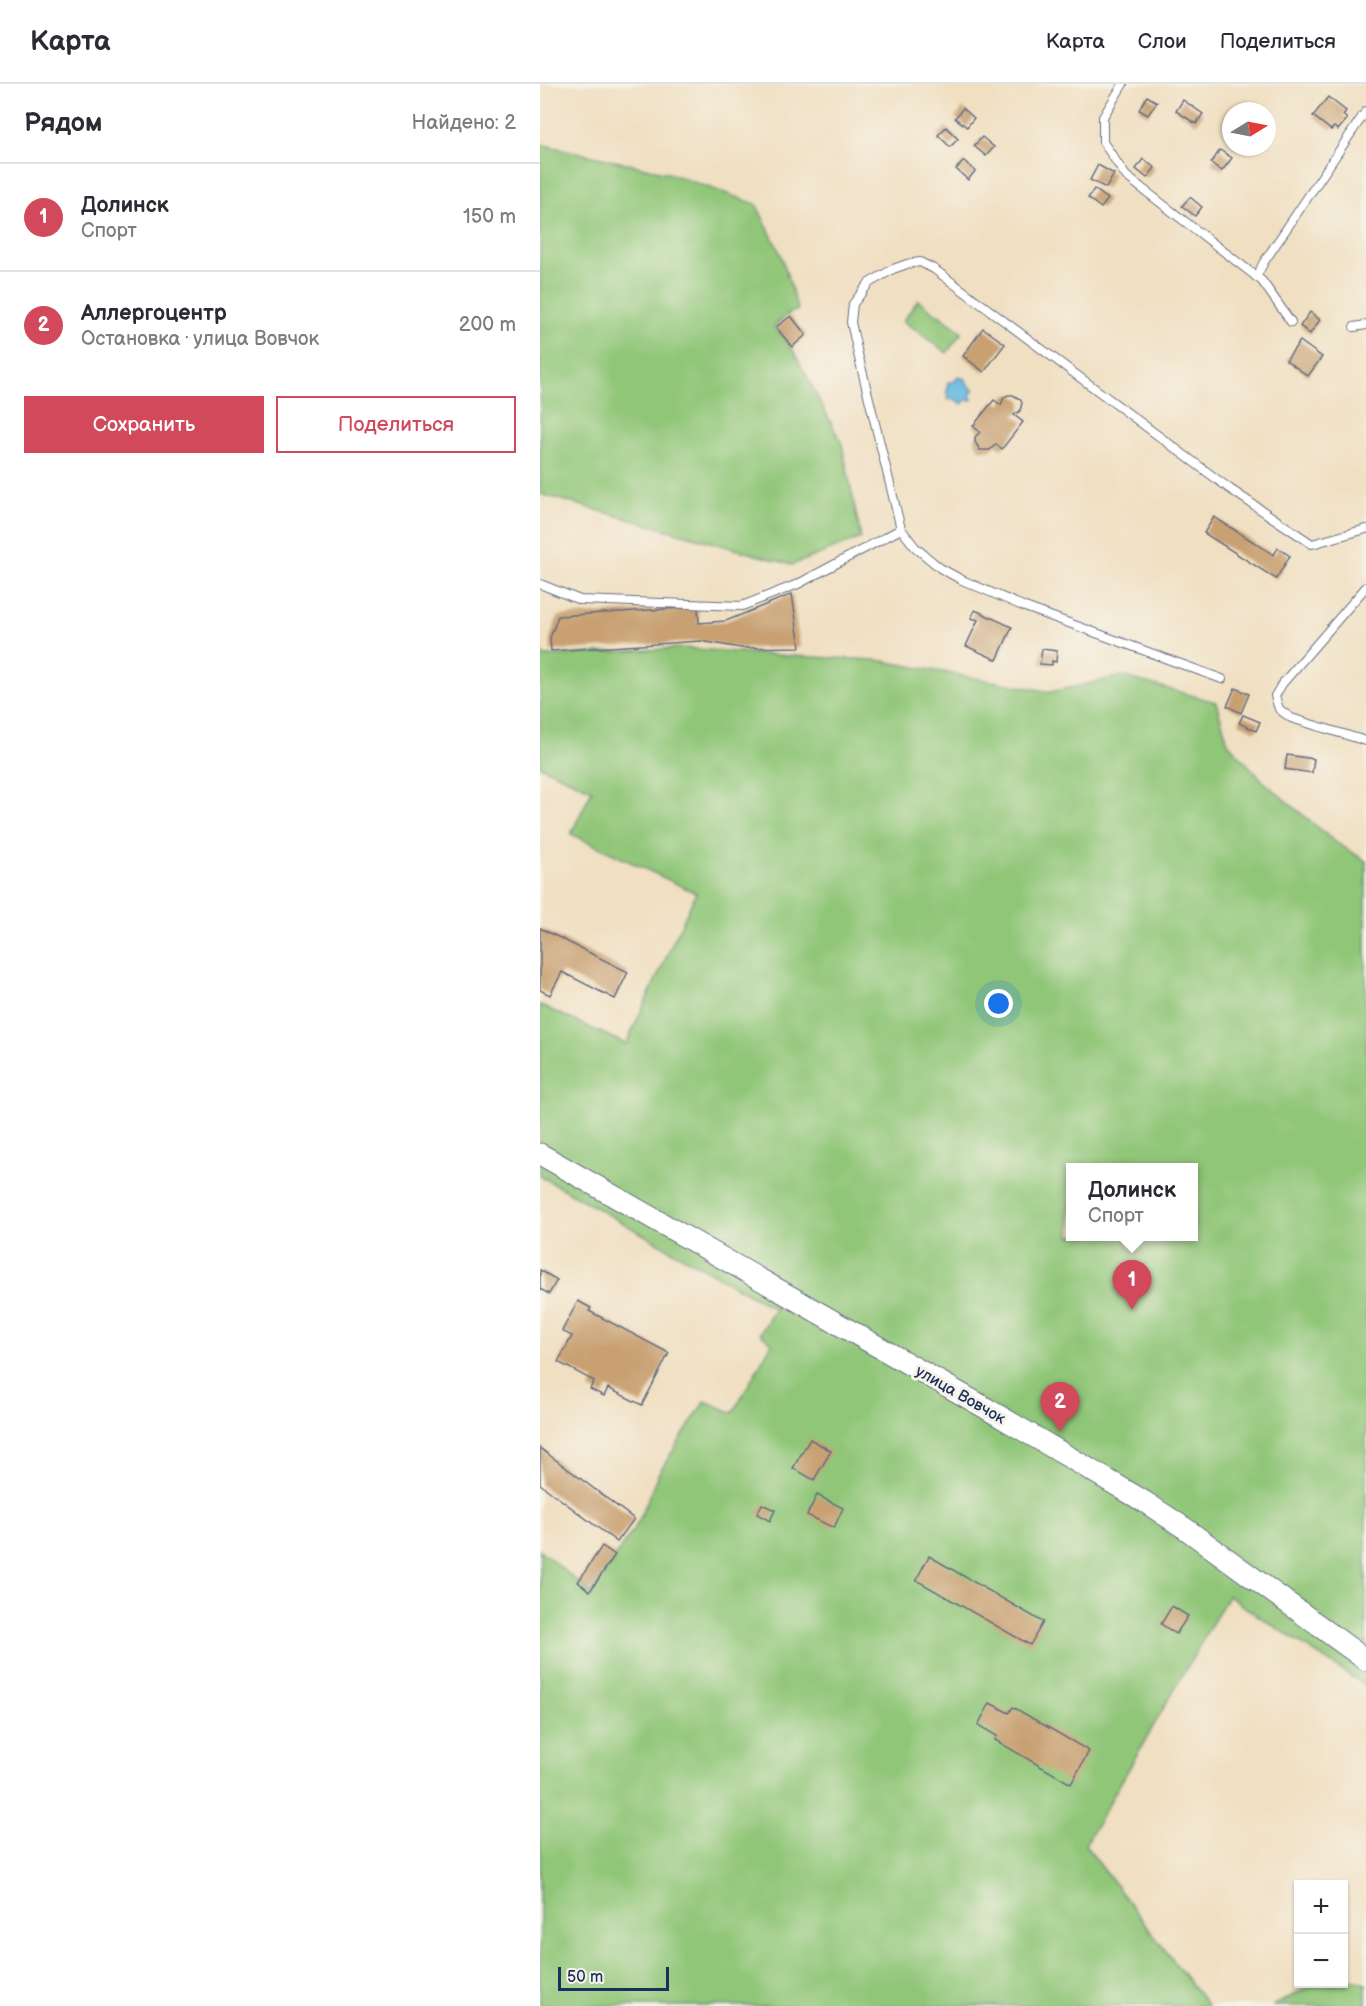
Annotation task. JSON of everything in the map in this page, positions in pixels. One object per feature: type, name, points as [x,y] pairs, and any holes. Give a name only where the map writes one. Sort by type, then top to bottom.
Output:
[{"type":"street","name":"улица Вовчок","points":[[540,1154],[984,1407],[1145,1502],[1186,1529],[1366,1660]]},
{"type":"lane","points":[[1123,84],[1103,117],[1103,142],[1126,176],[1262,281],[1291,322]]},
{"type":"lane","points":[[1256,277],[1366,111]]},
{"type":"lane","points":[[1222,679],[1025,607],[962,580],[940,568],[915,548],[901,529],[870,412],[851,322],[853,304],[869,283],[893,269],[920,262],[934,269],[1230,489],[1312,544],[1366,529]]},
{"type":"lane","points":[[1354,327],[1366,325]]},
{"type":"lane","points":[[540,584],[580,600],[742,606],[798,584],[901,529]]},
{"type":"lane","points":[[1364,592],[1282,684],[1275,696],[1279,709],[1291,718],[1366,741]]},
{"type":"green space","points":[[540,144],[668,173],[756,204],[781,255],[798,310],[790,313],[774,326],[793,350],[842,444],[861,538],[792,565],[540,494]]},
{"type":"green space","points":[[918,300],[962,332],[947,353],[903,321]]},
{"type":"green space","points":[[682,648],[877,660],[1051,692],[1122,676],[1216,702],[1228,743],[1264,782],[1335,842],[1366,861],[1366,1686],[1228,1596],[1085,1845],[1208,2006],[540,2006],[540,1550],[591,1593],[639,1521],[658,1474],[705,1401],[733,1413],[772,1343],[760,1333],[775,1309],[540,1176],[540,1005],[626,1044],[696,893],[571,834],[592,790],[540,766],[540,652],[545,656]]},
{"type":"green space","points":[[1348,1978],[1366,1984],[1366,2006],[1273,2006],[1307,1988],[1348,1988]]},
{"type":"water","points":[[958,377],[966,379],[967,384],[974,390],[970,394],[972,400],[966,400],[962,404],[955,399],[948,400],[946,392],[949,388],[948,382],[954,382]]},
{"type":"building","points":[[1147,96],[1157,102],[1148,115],[1139,110]]},
{"type":"building","points":[[1328,97],[1346,111],[1343,115],[1347,119],[1338,130],[1334,127],[1331,130],[1313,116]]},
{"type":"building","points":[[1183,100],[1203,114],[1196,124],[1176,111]]},
{"type":"building","points":[[963,108],[974,118],[967,127],[955,118]]},
{"type":"building","points":[[946,127],[958,139],[950,147],[938,135]]},
{"type":"building","points":[[982,137],[994,147],[986,156],[974,146]]},
{"type":"building","points":[[1220,150],[1222,156],[1232,158],[1222,171],[1211,163]]},
{"type":"building","points":[[1143,159],[1155,168],[1147,178],[1136,169]]},
{"type":"building","points":[[964,161],[975,171],[968,180],[956,169]]},
{"type":"building","points":[[1098,165],[1114,174],[1106,188],[1090,180]]},
{"type":"building","points":[[1094,189],[1108,199],[1101,208],[1088,198]]},
{"type":"building","points":[[1190,197],[1202,207],[1195,216],[1182,206]]},
{"type":"building","points":[[1310,312],[1320,320],[1310,334],[1300,326]]},
{"type":"building","points":[[791,316],[806,335],[792,347],[776,327]]},
{"type":"building","points":[[983,328],[1005,344],[984,372],[963,356]]},
{"type":"building","points":[[1300,341],[1322,357],[1308,376],[1286,360]]},
{"type":"building","points":[[1008,395],[1020,399],[1022,403],[1020,411],[1014,415],[1023,422],[1002,449],[996,444],[990,450],[980,450],[975,437],[980,432],[973,426],[994,400],[1001,405],[1004,397]]},
{"type":"building","points":[[1214,517],[1274,555],[1278,548],[1290,556],[1276,579],[1204,533]]},
{"type":"building","points":[[792,594],[800,647],[741,648],[701,641],[551,651],[550,638],[558,616],[698,607],[699,623],[726,621]]},
{"type":"building","points":[[975,610],[1012,627],[997,660],[966,646],[978,620],[971,618]]},
{"type":"building","points":[[1042,649],[1057,651],[1056,662],[1052,661],[1052,665],[1040,664]]},
{"type":"building","points":[[1235,688],[1249,694],[1241,713],[1227,706]]},
{"type":"building","points":[[1243,715],[1260,722],[1256,731],[1239,723]]},
{"type":"building","points":[[1287,755],[1314,759],[1312,773],[1285,769]]},
{"type":"building","points":[[540,928],[628,972],[615,999],[562,972],[550,995],[540,990]]},
{"type":"building","points":[[540,1270],[557,1280],[549,1294],[540,1289]]},
{"type":"building","points":[[578,1301],[591,1308],[589,1311],[669,1353],[642,1405],[608,1388],[604,1396],[590,1389],[594,1381],[558,1362],[572,1336],[562,1331]]},
{"type":"building","points":[[810,1439],[831,1451],[814,1480],[793,1468]]},
{"type":"building","points":[[540,1448],[634,1519],[617,1542],[540,1484]]},
{"type":"building","points":[[817,1495],[843,1508],[834,1528],[807,1515]]},
{"type":"building","points":[[762,1504],[775,1510],[770,1521],[757,1514]]},
{"type":"building","points":[[602,1546],[615,1555],[590,1591],[578,1582]]},
{"type":"building","points":[[929,1556],[1043,1622],[1030,1645],[916,1580]]},
{"type":"building","points":[[1172,1606],[1188,1616],[1176,1634],[1161,1624]]},
{"type":"building","points":[[990,1703],[1009,1713],[1013,1707],[1089,1751],[1071,1784],[995,1740],[997,1736],[978,1725]]},
{"type":"place","name":"Долинск","points":[[1132,1310]]},
{"type":"place","name":"Аллергоцентр","points":[[1060,1432]]}]
